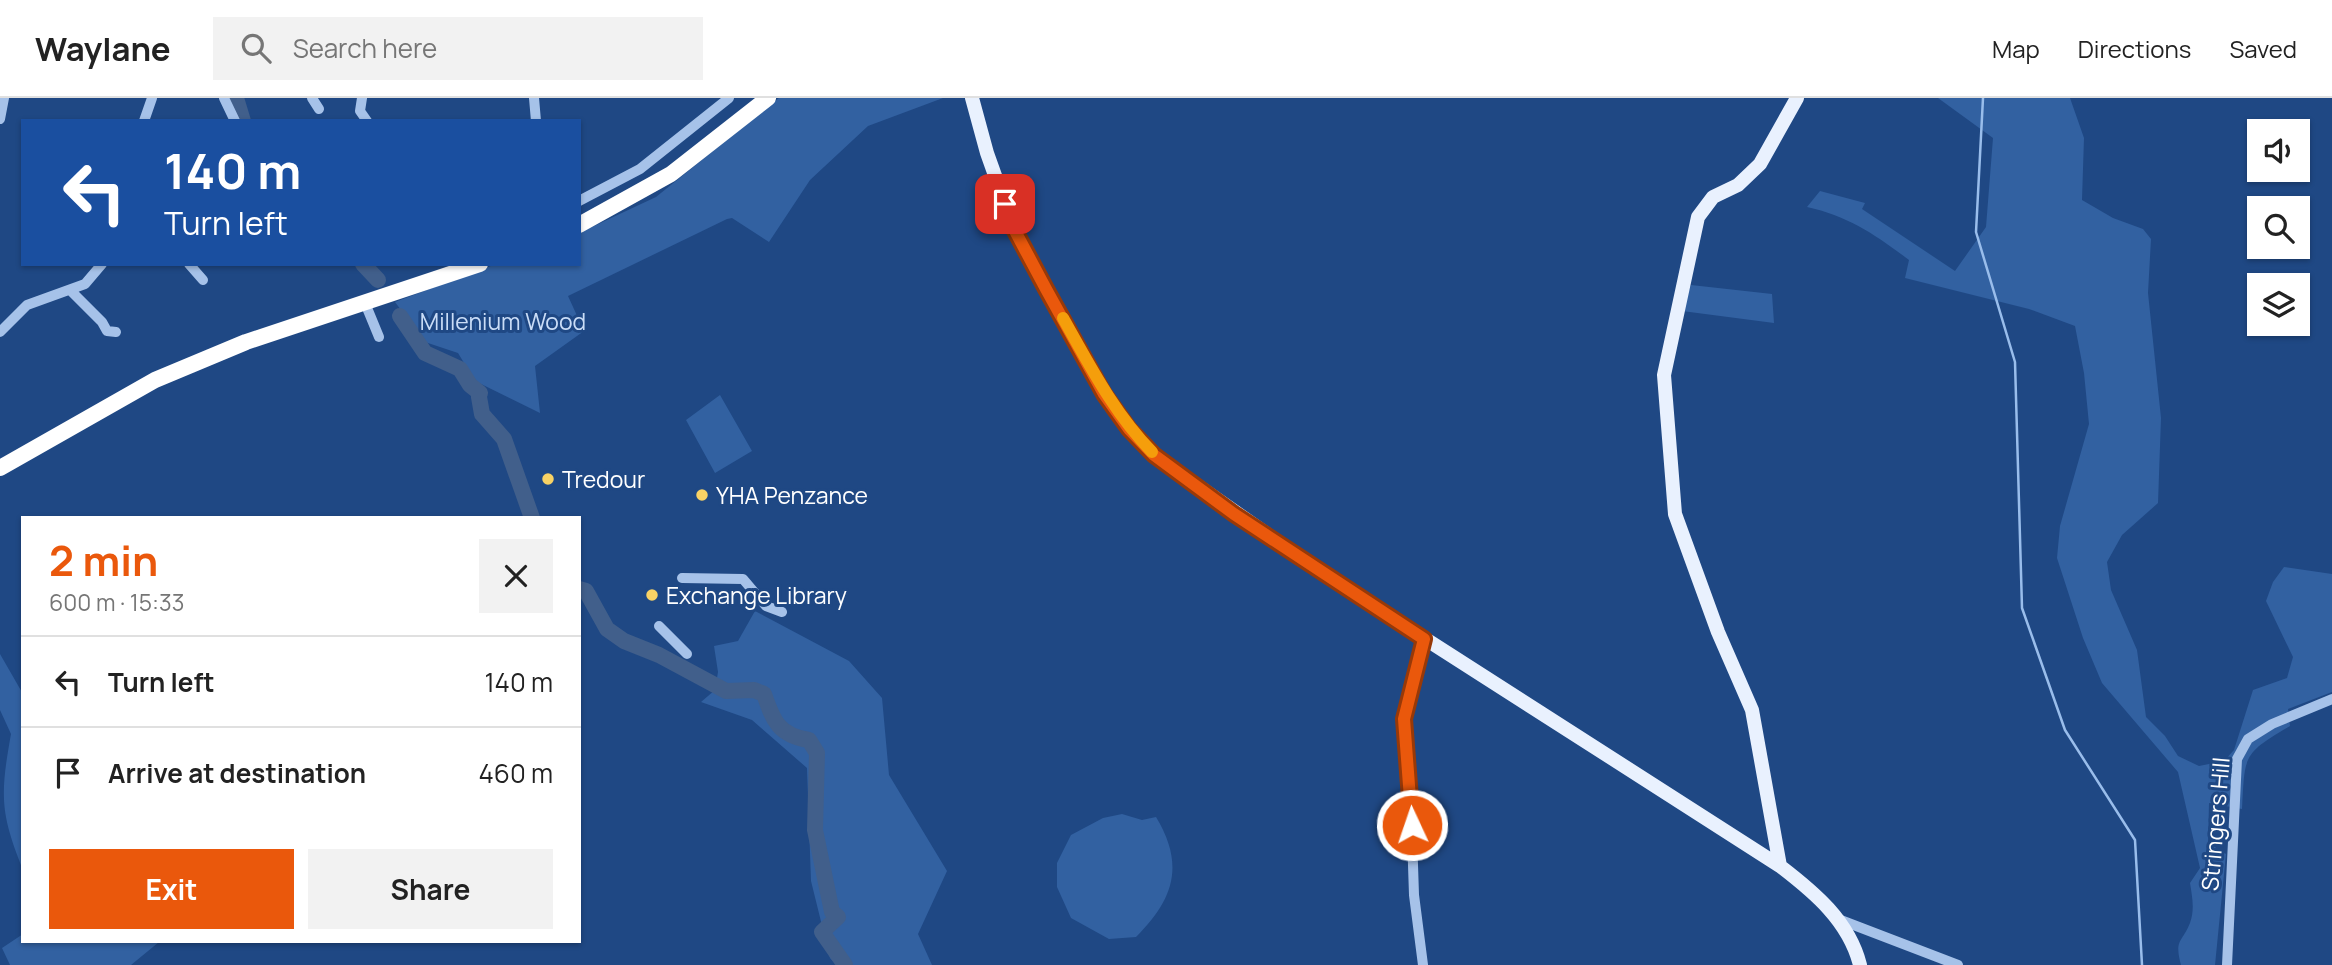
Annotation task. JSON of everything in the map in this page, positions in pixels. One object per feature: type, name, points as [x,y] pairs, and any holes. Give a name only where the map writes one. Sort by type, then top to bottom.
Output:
[{"type":"highway","points":[[581,224],[671,174],[768,98]]},
{"type":"highway","points":[[0,468],[155,380],[246,342],[474,266]]},
{"type":"main road","points":[[972,98],[987,153],[1014,229],[1104,394],[1129,429],[1154,455],[1234,514],[1424,639],[1780,866],[1819,898],[1838,919],[1860,965]]},
{"type":"main road","points":[[1780,866],[1752,710],[1718,632],[1675,514],[1664,375],[1698,217],[1713,197],[1738,185],[1760,164],[1797,98]]},
{"type":"street","points":[[0,119],[4,98]]},
{"type":"street","points":[[145,119],[152,98]]},
{"type":"street","points":[[224,98],[234,119]]},
{"type":"street","points":[[362,98],[364,116]]},
{"type":"street","points":[[534,98],[536,119]]},
{"type":"street","points":[[581,200],[640,169],[729,98]]},
{"type":"street","points":[[0,332],[27,305],[85,284],[100,266]]},
{"type":"street","points":[[190,266],[197,279]]},
{"type":"street","points":[[71,291],[102,322],[107,331],[116,332]]},
{"type":"street","points":[[365,303],[379,337]]},
{"type":"street","points":[[682,578],[743,579],[766,606],[782,612]]},
{"type":"street","points":[[659,626],[688,654]]},
{"type":"street","points":[[1423,965],[1414,895],[1410,775],[1404,719],[1424,639]]},
{"type":"street","name":"Stringers Hill","points":[[2227,965],[2237,759],[2248,739],[2272,724],[2332,699]]},
{"type":"street","points":[[1838,919],[1958,965]]},
{"type":"green space","name":"Millenium Wood","points":[[779,98],[943,98],[868,126],[810,180],[769,242],[732,218],[727,219],[568,296],[584,331],[535,366],[540,413],[475,381],[458,353],[425,342],[395,302],[491,266],[581,266],[581,232],[656,197]]},
{"type":"green space","points":[[1938,98],[2070,98],[2084,138],[2082,200],[2113,218],[2143,229],[2151,239],[2148,293],[2161,418],[2158,503],[2122,535],[2107,562],[2111,590],[2137,650],[2146,717],[2165,736],[2178,756],[2199,766],[2224,761],[2234,750],[2253,690],[2287,678],[2293,657],[2266,601],[2273,582],[2284,567],[2332,574],[2332,692],[2288,709],[2290,726],[2255,750],[2246,766],[2242,809],[2209,803],[2208,843],[2226,854],[2215,965],[2181,965],[2179,957],[2180,942],[2192,913],[2190,883],[2200,868],[2178,772],[2102,683],[2083,638],[2057,558],[2060,526],[2089,424],[2084,373],[2075,326],[2029,309],[1905,278],[1909,260],[1897,251],[1849,221],[1807,207],[1820,191],[1865,203],[1862,209],[1955,271],[1986,227],[1993,138]]},
{"type":"green space","points":[[1691,285],[1772,294],[1774,323],[1682,311]]},
{"type":"green space","points":[[720,395],[752,451],[715,473],[686,420]]},
{"type":"green space","points":[[755,611],[849,661],[882,698],[889,775],[947,871],[918,934],[932,965],[837,965],[830,958],[811,881],[807,768],[752,720],[701,702],[715,690],[718,672],[714,646],[738,641]]},
{"type":"green space","points":[[0,654],[21,691],[21,864],[4,804],[11,734],[0,710]]},
{"type":"green space","points":[[1122,814],[1142,820],[1156,817],[1170,851],[1171,881],[1159,909],[1136,937],[1109,939],[1071,918],[1057,887],[1057,863],[1071,835],[1103,818]]},
{"type":"green space","points":[[21,935],[21,943],[158,943],[131,965],[10,965],[2,948]]},
{"type":"waterway","points":[[236,98],[242,119]]},
{"type":"waterway","points":[[1983,98],[1976,232],[2015,362],[2022,608],[2065,730],[2135,840],[2142,965]]},
{"type":"waterway","points":[[365,266],[378,280]]},
{"type":"waterway","points":[[400,316],[425,353],[460,369],[470,385],[480,393]]},
{"type":"waterway","points":[[479,397],[482,414],[504,439],[531,516]]},
{"type":"waterway","points":[[581,590],[586,591],[607,629],[624,641],[659,655],[726,691],[754,690],[764,694],[778,725],[790,734],[809,740],[817,753],[815,830],[832,912],[838,917],[822,932],[845,965]]},
{"type":"slow traffic","points":[[1063,318],[1104,394],[1129,429],[1152,452]]},
{"type":"place","name":"Tredour","points":[[548,479]]},
{"type":"place","name":"YHA Penzance","points":[[702,495]]},
{"type":"place","name":"Exchange Library","points":[[652,595]]},
{"type":"route","points":[[1005,204],[1014,229],[1104,394],[1129,429],[1154,455],[1234,514],[1424,639],[1404,719],[1412,825]]}]
